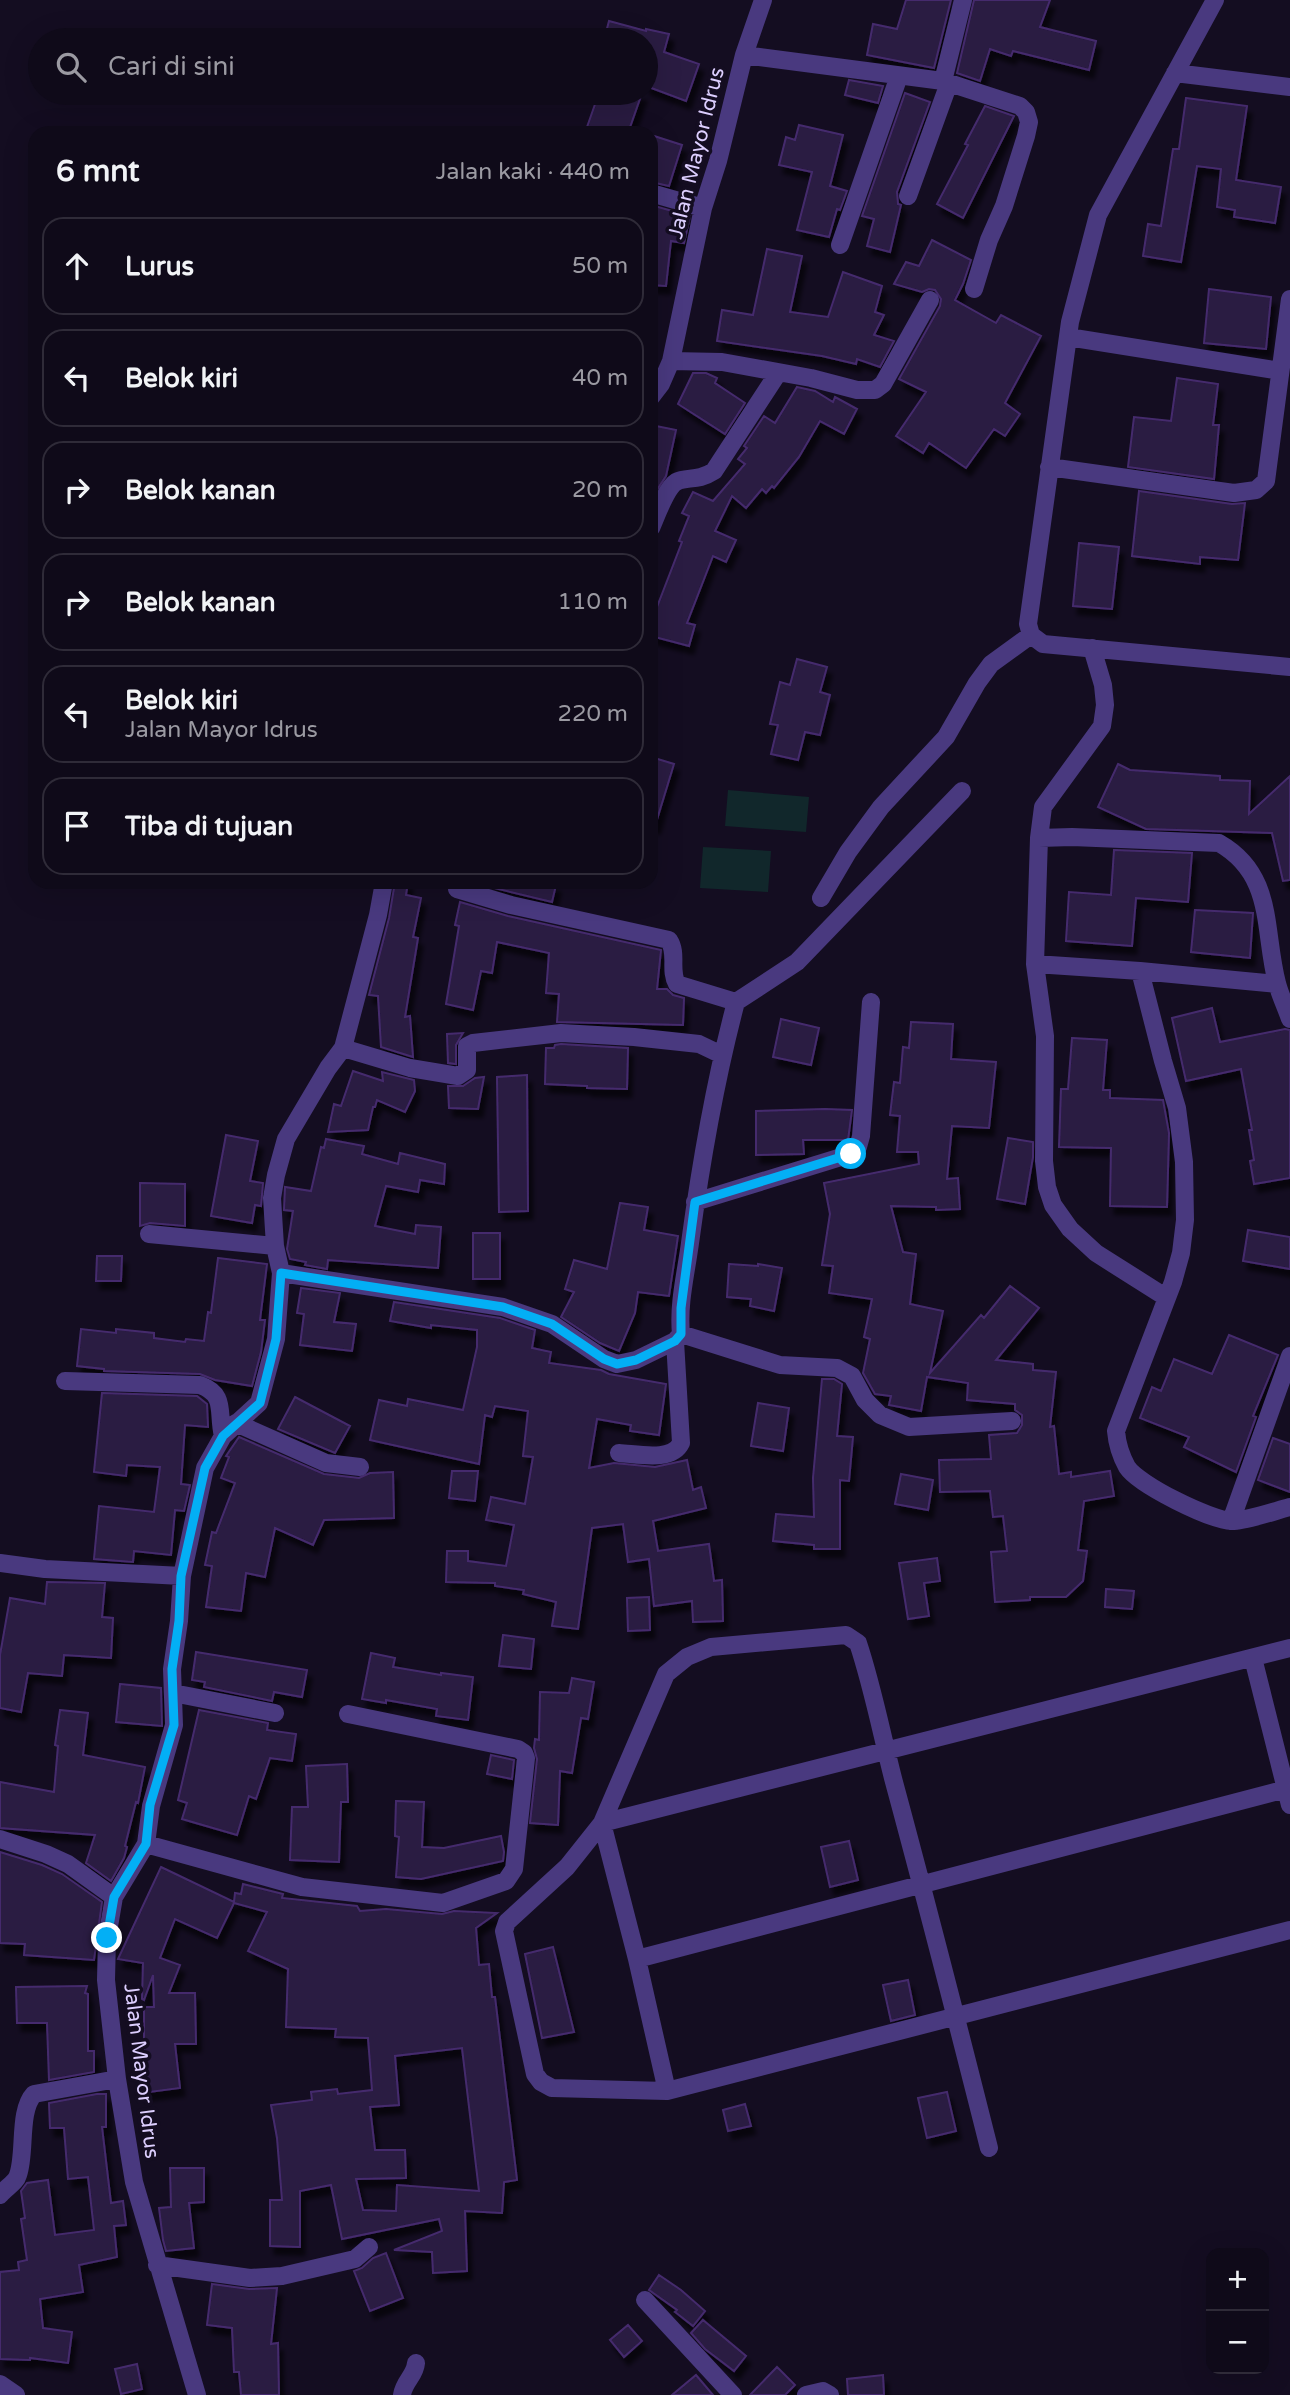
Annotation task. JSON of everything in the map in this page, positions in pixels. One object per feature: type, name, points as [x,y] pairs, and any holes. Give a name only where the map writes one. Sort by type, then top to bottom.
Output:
[{"type":"street","name":"Jalan Mayor Idrus","points":[[658,388],[671,361],[703,208],[718,161],[744,55],[763,0]]},
{"type":"street","points":[[908,196],[946,82],[963,0]]},
{"type":"street","points":[[1215,0],[1098,215],[1068,337],[1028,624],[1031,635],[1043,644],[1290,667]]},
{"type":"street","points":[[744,55],[946,82],[1020,106],[1026,112],[1029,121],[1004,206],[989,240],[974,289]]},
{"type":"street","points":[[1175,73],[1290,87]]},
{"type":"street","points":[[840,245],[899,76]]},
{"type":"street","points":[[658,195],[703,208]]},
{"type":"street","points":[[1049,467],[1234,493],[1256,490],[1266,481],[1290,299]]},
{"type":"street","points":[[671,361],[722,362],[811,378],[858,390],[875,390],[883,384],[930,300]]},
{"type":"street","points":[[1068,337],[1280,371]]},
{"type":"street","points":[[658,513],[670,488],[677,481],[702,478],[713,471],[778,373]]},
{"type":"street","points":[[821,898],[848,852],[881,807],[946,737],[991,664],[1031,635]]},
{"type":"street","points":[[1091,648],[1103,685],[1105,705],[1102,726],[1044,807],[1039,838],[1035,964],[1045,1036],[1044,1161],[1047,1187],[1053,1205],[1070,1228],[1096,1253],[1167,1298]]},
{"type":"street","points":[[620,1453],[669,1454],[678,1450],[681,1443],[678,1337],[681,1308],[695,1202],[722,1055],[736,1002],[797,962],[962,791]]},
{"type":"street","points":[[1039,838],[1219,843],[1236,852],[1253,875],[1266,908],[1277,984],[1290,1019]]},
{"type":"street","name":"Jalan Mayor Idrus","points":[[197,2395],[134,2182],[117,2079],[106,1980],[107,1938],[114,1897],[146,1844],[150,1805],[174,1725],[172,1669],[179,1621],[181,1576],[205,1468],[230,1429],[260,1403],[276,1339],[281,1273],[275,1246],[272,1198],[276,1175],[286,1139],[343,1048],[383,889]]},
{"type":"street","points":[[457,889],[511,905],[669,940],[674,951],[673,972],[677,984],[736,1002]]},
{"type":"street","points":[[1035,964],[1277,984]]},
{"type":"street","points":[[1140,971],[1177,1108],[1184,1162],[1185,1220],[1181,1253],[1167,1298],[1116,1431],[1117,1443],[1128,1468],[1139,1479],[1195,1510],[1231,1521],[1290,1507]]},
{"type":"street","points":[[695,1202],[851,1154],[858,1147],[871,1002]]},
{"type":"street","points":[[343,1048],[411,1068],[458,1076],[467,1070],[467,1046],[473,1043],[561,1034],[634,1037],[699,1044],[722,1055]]},
{"type":"street","points":[[149,1234],[275,1246]]},
{"type":"street","points":[[281,1273],[503,1307],[552,1324],[604,1359],[617,1364],[636,1360],[678,1337],[780,1365],[837,1368],[852,1377],[865,1400],[880,1415],[909,1427],[1012,1422]]},
{"type":"street","points":[[1231,1521],[1290,1356]]},
{"type":"street","points":[[65,1381],[200,1385],[214,1390],[219,1399],[219,1420],[230,1429],[326,1463],[360,1467]]},
{"type":"street","points":[[0,1563],[44,1569],[181,1576]]},
{"type":"street","points":[[989,2148],[956,2016],[922,1884],[886,1751],[865,1663],[858,1643],[846,1635],[711,1647],[687,1657],[666,1674],[602,1823],[567,1867],[507,1922],[504,1931],[536,2074],[541,2082],[552,2088],[667,2091],[956,2016],[1290,1930]]},
{"type":"street","points":[[602,1823],[1290,1648]]},
{"type":"street","points":[[637,1959],[922,1884],[1289,1794],[1253,1657]]},
{"type":"street","points":[[173,1693],[275,1713]]},
{"type":"street","points":[[146,1844],[302,1887],[443,1903],[506,1881],[514,1869],[526,1758],[524,1753],[518,1749],[348,1714]]},
{"type":"street","points":[[602,1823],[667,2091]]},
{"type":"street","points":[[0,1839],[68,1864],[114,1897]]},
{"type":"street","points":[[0,2195],[18,2178],[29,2099],[34,2094],[117,2079]]},
{"type":"street","points":[[157,2266],[250,2277],[282,2276],[355,2259],[369,2248]]},
{"type":"street","points":[[645,2300],[733,2395]]},
{"type":"street","points":[[402,2395],[403,2385],[415,2370],[416,2363]]},
{"type":"street","points":[[0,2384],[16,2395]]},
{"type":"street","points":[[806,2395],[823,2391],[830,2395]]},
{"type":"green space","points":[[728,790],[809,797],[806,832],[725,826]]},
{"type":"green space","points":[[703,847],[771,851],[768,892],[700,888]]},
{"type":"building","points":[[906,0],[951,0],[934,68],[867,55],[873,24],[897,29]]},
{"type":"building","points":[[974,0],[1050,0],[1040,27],[1096,41],[1089,70],[1013,51],[1011,56],[990,49],[980,81],[957,73]]},
{"type":"building","points":[[609,21],[635,28],[607,28]]},
{"type":"building","points":[[658,32],[669,34],[664,52],[699,64],[686,101],[658,90]]},
{"type":"building","points":[[849,80],[883,86],[878,103],[845,95]]},
{"type":"building","points":[[905,93],[930,102],[897,192],[898,204],[901,205],[890,252],[867,246],[874,219],[862,216]]},
{"type":"building","points":[[1186,98],[1247,106],[1236,180],[1281,187],[1275,223],[1234,217],[1235,210],[1217,207],[1221,169],[1197,166],[1181,262],[1143,256],[1148,224],[1161,226],[1173,149],[1179,149]]},
{"type":"building","points":[[595,105],[638,105],[630,126],[587,126]]},
{"type":"building","points":[[985,106],[1014,116],[963,218],[937,204]]},
{"type":"building","points":[[799,125],[843,135],[830,186],[847,191],[840,210],[837,209],[829,237],[797,230],[812,172],[779,165],[786,137],[795,140]]},
{"type":"building","points":[[658,137],[682,145],[669,186],[658,184]]},
{"type":"building","points":[[658,207],[690,216],[684,243],[671,241],[666,286],[658,285]]},
{"type":"building","points":[[932,240],[971,260],[955,300],[996,323],[1001,315],[1041,336],[1005,403],[1020,414],[1005,436],[994,429],[966,468],[929,443],[923,453],[896,436],[926,392],[899,379],[940,306],[941,299],[935,290],[922,292],[894,284],[906,262],[919,266]]},
{"type":"building","points":[[767,249],[802,256],[790,312],[828,317],[843,272],[882,286],[875,312],[884,315],[874,335],[894,341],[880,367],[857,359],[856,364],[822,356],[717,341],[722,310],[753,315]]},
{"type":"building","points":[[1209,289],[1271,297],[1266,349],[1204,343]]},
{"type":"building","points":[[693,373],[706,373],[717,378],[715,383],[745,403],[725,434],[678,404]]},
{"type":"building","points":[[1177,378],[1218,384],[1213,425],[1219,425],[1214,479],[1128,467],[1134,417],[1171,421]]},
{"type":"building","points":[[797,387],[815,391],[833,402],[835,397],[857,409],[844,434],[820,421],[799,457],[774,488],[772,486],[766,493],[762,489],[746,508],[732,496],[715,531],[736,540],[726,562],[713,556],[687,623],[695,625],[689,646],[658,638],[658,604],[682,542],[679,541],[689,516],[682,513],[693,492],[713,501],[745,464],[738,459],[764,416],[775,423]]},
{"type":"building","points":[[658,426],[676,430],[666,476],[658,488]]},
{"type":"building","points":[[1139,491],[1232,504],[1245,503],[1238,560],[1200,557],[1200,564],[1132,556]]},
{"type":"building","points":[[1079,543],[1119,547],[1112,609],[1073,606]]},
{"type":"building","points":[[797,659],[827,667],[820,692],[830,695],[820,735],[805,732],[798,760],[771,754],[778,725],[770,724],[780,682],[790,685]]},
{"type":"building","points":[[658,759],[674,764],[658,816]]},
{"type":"building","points":[[1118,764],[1130,770],[1220,776],[1220,780],[1250,781],[1249,814],[1290,776],[1290,880],[1283,881],[1272,833],[1146,829],[1098,807]]},
{"type":"building","points":[[1114,850],[1192,853],[1188,902],[1136,898],[1132,946],[1066,941],[1069,892],[1111,895]]},
{"type":"building","points":[[394,889],[407,889],[406,895],[421,898],[413,937],[418,938],[405,1017],[410,1016],[413,1057],[381,1047],[378,996],[369,995]]},
{"type":"building","points":[[498,889],[555,889],[552,902]]},
{"type":"building","points":[[460,902],[508,916],[661,950],[657,989],[667,989],[673,995],[684,998],[683,1025],[557,1022],[559,994],[546,993],[549,953],[497,942],[492,973],[481,971],[473,1010],[446,1004],[459,926],[455,925]]},
{"type":"building","points":[[1195,910],[1253,913],[1250,958],[1191,952]]},
{"type":"building","points":[[1212,1008],[1220,1042],[1290,1030],[1290,1178],[1254,1184],[1250,1161],[1254,1160],[1249,1130],[1252,1130],[1241,1069],[1186,1081],[1172,1018]]},
{"type":"building","points":[[781,1019],[819,1028],[811,1065],[773,1057]]},
{"type":"building","points":[[911,1022],[953,1024],[951,1059],[996,1062],[989,1128],[952,1126],[947,1179],[958,1178],[960,1209],[891,1206],[903,1252],[916,1254],[910,1304],[943,1311],[930,1373],[981,1315],[984,1318],[1010,1286],[1039,1308],[996,1360],[1033,1364],[1033,1370],[1056,1372],[1050,1427],[1054,1426],[1059,1474],[1071,1472],[1071,1477],[1110,1471],[1114,1496],[1084,1501],[1078,1550],[1087,1551],[1083,1581],[1066,1597],[1030,1597],[1030,1600],[995,1602],[991,1552],[1007,1551],[1003,1516],[993,1517],[990,1491],[940,1492],[939,1460],[991,1459],[989,1435],[1017,1433],[1022,1425],[1022,1415],[1015,1410],[1015,1404],[967,1400],[968,1383],[927,1377],[921,1411],[889,1405],[891,1396],[875,1394],[863,1373],[870,1339],[864,1337],[872,1299],[829,1293],[833,1266],[822,1265],[830,1214],[824,1183],[919,1164],[918,1152],[897,1152],[900,1116],[890,1115],[894,1082],[900,1083],[903,1047],[909,1048]]},
{"type":"building","points":[[463,1033],[456,1045],[456,1064],[448,1063],[447,1034]]},
{"type":"building","points":[[1072,1038],[1107,1040],[1103,1090],[1110,1090],[1110,1098],[1163,1100],[1169,1133],[1167,1207],[1110,1206],[1111,1148],[1059,1147],[1061,1089],[1068,1089]]},
{"type":"building","points":[[561,1044],[628,1048],[627,1089],[545,1084],[546,1048]]},
{"type":"building","points":[[353,1071],[383,1081],[382,1072],[414,1080],[415,1091],[405,1112],[377,1100],[368,1130],[328,1132],[334,1104],[341,1106]]},
{"type":"building","points":[[527,1075],[528,1211],[499,1212],[497,1077]]},
{"type":"building","points":[[484,1077],[478,1109],[449,1108],[448,1086],[463,1086],[475,1078]]},
{"type":"building","points":[[852,1110],[848,1140],[803,1140],[804,1154],[756,1155],[756,1111]]},
{"type":"building","points":[[226,1135],[258,1141],[250,1181],[263,1183],[261,1206],[255,1205],[252,1223],[211,1216]]},
{"type":"building","points":[[1008,1138],[1033,1142],[1025,1204],[997,1199]]},
{"type":"building","points":[[326,1139],[364,1146],[362,1154],[398,1164],[400,1153],[445,1164],[444,1184],[420,1180],[418,1192],[386,1186],[375,1226],[415,1234],[416,1225],[441,1227],[438,1268],[328,1260],[327,1269],[290,1259],[287,1249],[293,1211],[284,1210],[285,1187],[311,1191],[321,1147],[324,1148]]},
{"type":"building","points":[[140,1183],[185,1184],[185,1226],[150,1223],[140,1226]]},
{"type":"building","points":[[620,1203],[648,1207],[644,1230],[678,1236],[669,1296],[638,1292],[635,1313],[619,1351],[600,1343],[561,1317],[574,1292],[565,1289],[574,1260],[607,1269]]},
{"type":"building","points":[[1248,1230],[1290,1237],[1290,1269],[1243,1261]]},
{"type":"building","points":[[473,1233],[500,1233],[500,1279],[473,1279]]},
{"type":"building","points":[[97,1256],[122,1256],[121,1281],[96,1281]]},
{"type":"building","points":[[218,1258],[267,1264],[260,1320],[265,1320],[261,1352],[252,1386],[215,1380],[200,1374],[104,1371],[77,1366],[81,1329],[116,1333],[116,1329],[154,1333],[154,1338],[185,1342],[186,1339],[204,1341],[208,1312],[211,1313]]},
{"type":"building","points":[[729,1264],[758,1264],[782,1268],[774,1311],[750,1306],[751,1299],[727,1297]]},
{"type":"building","points":[[301,1288],[340,1293],[334,1322],[356,1324],[352,1351],[300,1345],[304,1314],[297,1313]]},
{"type":"building","points":[[394,1302],[500,1318],[535,1330],[532,1348],[551,1352],[549,1363],[601,1370],[609,1374],[666,1384],[659,1435],[630,1431],[631,1425],[597,1419],[589,1468],[614,1463],[655,1467],[687,1460],[693,1490],[701,1487],[706,1508],[653,1521],[658,1551],[709,1544],[714,1581],[722,1580],[723,1621],[693,1622],[692,1601],[654,1606],[649,1559],[628,1562],[623,1524],[592,1528],[578,1629],[552,1626],[556,1602],[523,1594],[524,1590],[495,1586],[495,1583],[446,1582],[447,1551],[468,1551],[468,1561],[506,1566],[514,1525],[486,1520],[491,1497],[525,1504],[533,1457],[523,1456],[528,1411],[495,1406],[492,1417],[485,1415],[479,1464],[370,1440],[379,1400],[407,1406],[408,1399],[463,1410],[477,1347],[477,1330],[431,1325],[431,1328],[390,1321]]},
{"type":"building","points":[[1229,1335],[1278,1355],[1253,1416],[1256,1417],[1236,1472],[1184,1447],[1189,1437],[1140,1418],[1152,1387],[1161,1391],[1174,1359],[1212,1374]]},
{"type":"building","points":[[822,1379],[834,1379],[842,1384],[837,1436],[853,1437],[849,1481],[840,1480],[840,1549],[814,1549],[814,1545],[773,1541],[776,1514],[814,1517],[813,1478]]},
{"type":"building","points":[[102,1393],[197,1396],[207,1404],[208,1427],[185,1425],[181,1484],[190,1485],[184,1511],[175,1510],[171,1555],[134,1551],[133,1562],[94,1559],[99,1506],[154,1512],[160,1467],[127,1465],[126,1476],[94,1472]]},
{"type":"building","points":[[295,1397],[350,1426],[335,1453],[278,1429]]},
{"type":"building","points":[[758,1403],[789,1408],[783,1451],[751,1446]]},
{"type":"building","points":[[239,1437],[324,1474],[359,1478],[370,1473],[393,1472],[394,1518],[324,1520],[313,1545],[275,1528],[265,1577],[246,1573],[241,1611],[206,1607],[212,1566],[205,1565],[212,1532],[216,1533],[235,1483],[221,1478],[229,1457],[226,1456]]},
{"type":"building","points":[[1273,1438],[1290,1444],[1290,1492],[1258,1480]]},
{"type":"building","points":[[452,1471],[478,1471],[475,1501],[449,1498]]},
{"type":"building","points":[[901,1474],[933,1480],[928,1510],[895,1504]]},
{"type":"building","points":[[937,1558],[940,1581],[924,1583],[929,1616],[908,1619],[899,1563]]},
{"type":"building","points":[[47,1582],[105,1583],[102,1617],[113,1618],[111,1658],[64,1655],[62,1676],[28,1673],[21,1712],[0,1708],[0,1655],[10,1598],[45,1604]]},
{"type":"building","points":[[1106,1589],[1134,1591],[1132,1609],[1105,1607]]},
{"type":"building","points":[[649,1597],[650,1630],[628,1631],[627,1598]]},
{"type":"building","points":[[503,1635],[534,1639],[531,1669],[499,1666]]},
{"type":"building","points":[[196,1652],[307,1670],[302,1697],[274,1692],[272,1701],[204,1687],[205,1682],[192,1680]]},
{"type":"building","points":[[371,1653],[395,1658],[393,1667],[473,1677],[468,1720],[436,1716],[437,1709],[386,1700],[386,1703],[362,1699]]},
{"type":"building","points":[[572,1678],[594,1682],[588,1719],[581,1718],[572,1773],[560,1771],[558,1825],[530,1823],[537,1759],[535,1739],[539,1740],[540,1692],[569,1693]]},
{"type":"building","points":[[120,1684],[161,1688],[162,1726],[116,1722]]},
{"type":"building","points":[[60,1710],[88,1713],[83,1755],[145,1767],[124,1858],[111,1881],[86,1863],[95,1835],[0,1828],[0,1782],[54,1792],[58,1746],[55,1745]]},
{"type":"building","points":[[199,1710],[268,1723],[267,1730],[296,1734],[292,1761],[270,1758],[256,1799],[249,1796],[237,1835],[182,1819],[187,1803],[178,1800]]},
{"type":"building","points":[[491,1755],[514,1760],[512,1779],[487,1774]]},
{"type":"building","points":[[347,1764],[348,1802],[341,1802],[339,1862],[290,1860],[292,1807],[308,1807],[306,1766]]},
{"type":"building","points":[[396,1801],[424,1802],[422,1847],[444,1848],[501,1836],[503,1861],[421,1879],[396,1877],[399,1837],[395,1836]]},
{"type":"building","points":[[849,1841],[858,1880],[830,1887],[821,1847]]},
{"type":"building","points":[[0,1852],[62,1874],[102,1902],[94,1960],[24,1955],[25,1944],[0,1943]]},
{"type":"building","points":[[161,1867],[234,1902],[235,1893],[241,1894],[243,1884],[283,1894],[282,1898],[357,1906],[360,1911],[386,1909],[442,1914],[454,1911],[497,1913],[476,1928],[479,1965],[489,1964],[492,1997],[495,1997],[517,2180],[504,2182],[502,2213],[465,2211],[467,2271],[433,2273],[432,2252],[394,2250],[442,2231],[439,2219],[342,2239],[331,2185],[300,2191],[300,2247],[270,2246],[270,2200],[282,2200],[277,2138],[271,2105],[312,2100],[311,2092],[337,2089],[338,2094],[372,2090],[368,2038],[335,2037],[336,2029],[286,2027],[288,1969],[248,1951],[267,1912],[234,1903],[217,1938],[175,1919],[160,1958],[180,1965],[169,1993],[195,1993],[196,2044],[175,2044],[180,2088],[142,2093],[139,2071],[144,2070],[144,2007],[154,2007],[153,1975],[144,2000],[143,1963],[118,1959]],"holes":[[[462,2048],[479,2191],[397,2185],[396,2211],[363,2210],[356,2179],[406,2178],[405,2150],[375,2150],[370,2107],[399,2105],[395,2056]]]},
{"type":"building","points":[[553,1947],[574,2032],[542,2038],[525,1954]]},
{"type":"building","points":[[908,1980],[915,2015],[891,2021],[883,1985]]},
{"type":"building","points":[[87,1986],[85,1993],[88,1994],[88,2051],[94,2051],[94,2072],[49,2080],[47,2023],[17,2023],[16,1987]]},
{"type":"building","points":[[947,2092],[956,2131],[927,2138],[918,2098]]},
{"type":"building","points":[[106,2094],[106,2127],[102,2127],[111,2203],[123,2201],[126,2225],[114,2226],[117,2257],[79,2265],[83,2292],[40,2299],[43,2328],[72,2332],[68,2363],[30,2358],[0,2359],[0,2272],[19,2270],[18,2262],[27,2260],[21,2219],[25,2218],[21,2191],[27,2183],[48,2180],[55,2235],[94,2230],[88,2177],[68,2179],[64,2128],[50,2128],[49,2103]]},
{"type":"building","points":[[745,2104],[751,2126],[728,2131],[723,2110]]},
{"type":"building","points":[[170,2168],[204,2168],[204,2202],[189,2203],[194,2248],[166,2251],[159,2208],[171,2207]]},
{"type":"building","points":[[386,2253],[403,2298],[370,2311],[354,2271]]},
{"type":"building","points":[[659,2275],[705,2311],[693,2326],[675,2312],[677,2310],[649,2290]]},
{"type":"building","points":[[212,2284],[249,2289],[277,2288],[271,2344],[278,2343],[279,2395],[241,2395],[239,2372],[234,2372],[232,2328],[207,2325]]},
{"type":"building","points":[[703,2320],[746,2356],[734,2371],[705,2349],[691,2333]]},
{"type":"building","points":[[628,2325],[642,2341],[624,2357],[610,2340]]},
{"type":"building","points":[[137,2364],[142,2389],[121,2394],[115,2369]]},
{"type":"building","points":[[777,2367],[795,2385],[785,2395],[750,2395]]},
{"type":"building","points":[[696,2375],[713,2395],[672,2395]]},
{"type":"building","points":[[883,2375],[884,2395],[848,2395],[847,2379]]},
{"type":"route","points":[[107,1938],[114,1897],[146,1844],[150,1805],[174,1725],[172,1669],[179,1621],[181,1576],[205,1468],[223,1436],[260,1403],[276,1339],[281,1273],[503,1307],[552,1324],[604,1359],[617,1364],[636,1360],[675,1341],[681,1334],[681,1308],[695,1202],[851,1154]]}]
